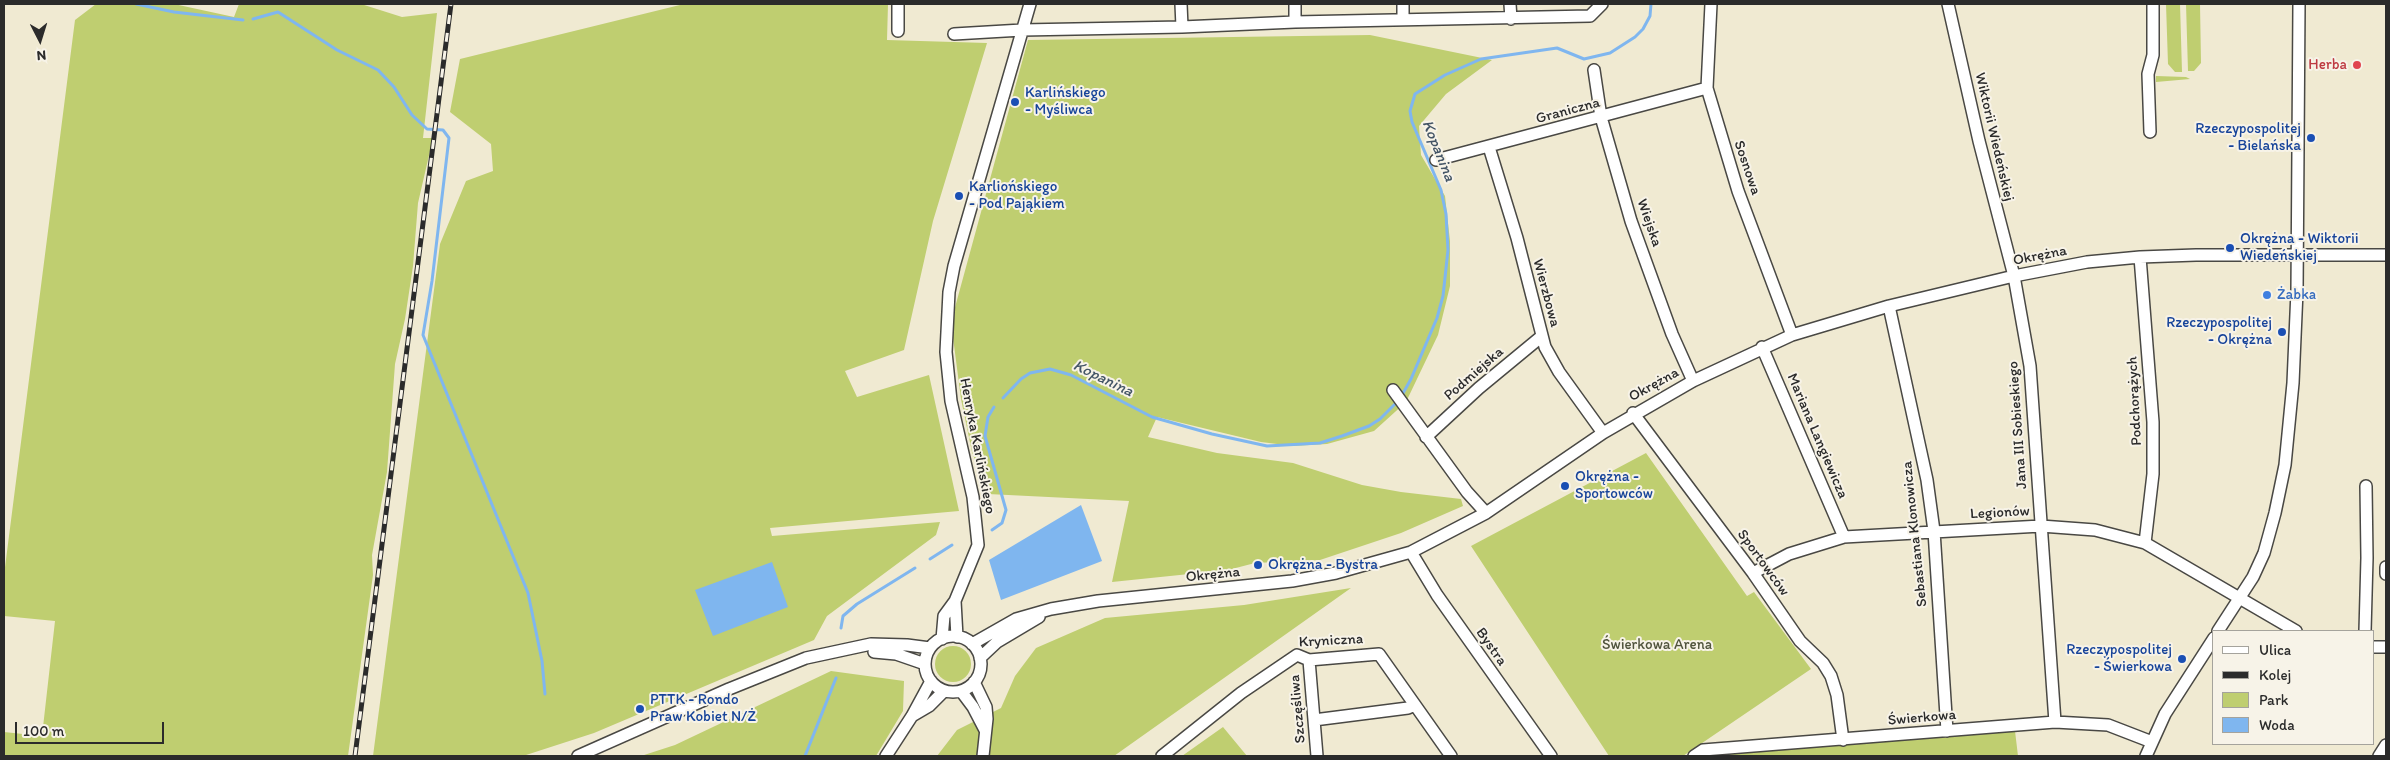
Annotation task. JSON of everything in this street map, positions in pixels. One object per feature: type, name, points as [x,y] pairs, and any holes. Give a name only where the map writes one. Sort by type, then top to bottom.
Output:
[{"type":"street","points":[[898,4],[898,31]]},
{"type":"street","name":"Henryka Karlińskiego","points":[[942,638],[944,616],[955,601],[978,545],[973,497],[951,401],[946,352],[949,292],[954,266],[1030,4]]},
{"type":"street","points":[[1181,4],[1182,27]]},
{"type":"street","points":[[1295,4],[1295,22]]},
{"type":"street","points":[[1403,4],[1403,20]]},
{"type":"street","points":[[1510,4],[1511,19]]},
{"type":"street","points":[[954,34],[1022,30],[1182,27],[1295,22],[1590,16],[1602,4]]},
{"type":"street","name":"Sosnowa","points":[[1712,4],[1708,88],[1718,129],[1738,191],[1792,335]]},
{"type":"street","name":"Wiktorii Wiedeńskiej","points":[[1948,4],[1979,141],[2014,276]]},
{"type":"street","points":[[2150,132],[2148,74],[2153,56],[2153,4]]},
{"type":"street","points":[[2219,630],[2240,599],[2264,553],[2285,465],[2293,383],[2297,255],[2299,4]]},
{"type":"street","name":"Wiejska","points":[[1594,70],[1601,117],[1631,221],[1672,334],[1693,381]]},
{"type":"street","name":"Graniczna","points":[[1436,160],[1489,148],[1708,88]]},
{"type":"street","name":"Wierzbowa","points":[[1489,148],[1517,238],[1545,347],[1559,372],[1603,432]]},
{"type":"street","name":"Okrężna","points":[[972,644],[1016,619],[1051,610],[1098,601],[1292,581],[1336,573],[1411,552],[1486,513],[1603,432],[1633,413],[1693,381],[1792,335],[1889,306],[2014,276],[2087,262],[2140,257],[2386,255]]},
{"type":"street","name":"Podchorążych","points":[[2140,257],[2153,422],[2153,474],[2145,543]]},
{"type":"street","name":"Jana III Sobieskiego","points":[[2014,276],[2030,366],[2055,722]]},
{"type":"street","name":"Sebastiana Klonowicza","points":[[1889,306],[1917,424],[1934,531],[1947,731]]},
{"type":"street","name":"Podmiejska","points":[[1426,436],[1479,388],[1542,336]]},
{"type":"street","name":"Mariana Langiewicza","points":[[1762,348],[1844,537]]},
{"type":"street","points":[[1393,390],[1467,492],[1486,513]]},
{"type":"street","name":"Sportowców","points":[[1633,413],[1753,573],[1800,641],[1823,663],[1831,676],[1837,695],[1843,740]]},
{"type":"street","points":[[2365,630],[2366,486]]},
{"type":"street","name":"Legionów","points":[[1753,573],[1789,554],[1844,537],[2041,526],[2095,530],[2145,543],[2294,630]]},
{"type":"street","name":"Bystra","points":[[1411,552],[1437,595],[1551,756]]},
{"type":"street","points":[[2386,567],[2386,574]]},
{"type":"street","name":"Henryka Karlińskiego","points":[[955,601],[957,636]]},
{"type":"street","name":"Okrężna","points":[[980,658],[997,642],[1051,610]]},
{"type":"street","points":[[957,636],[972,644],[980,658],[981,667],[974,682],[960,691],[944,691],[931,681],[925,664],[930,648],[942,638],[957,636]]},
{"type":"street","points":[[2146,756],[2184,682],[2212,641]]},
{"type":"street","points":[[578,756],[806,658],[871,644],[930,648]]},
{"type":"street","points":[[850,649],[888,652],[925,664]]},
{"type":"street","name":"Kryniczna","points":[[1162,756],[1241,693],[1298,655],[1309,660],[1379,654],[1451,756]]},
{"type":"street","name":"Szczęśliwa","points":[[1309,660],[1317,756]]},
{"type":"street","points":[[886,756],[912,716],[931,681]]},
{"type":"street","points":[[974,682],[986,707],[987,719],[982,756]]},
{"type":"street","points":[[912,716],[929,706],[944,691]]},
{"type":"street","points":[[960,691],[973,707],[985,730]]},
{"type":"street","points":[[1314,720],[1408,708],[1415,705]]},
{"type":"street","name":"Świerkowa","points":[[1694,756],[1704,750],[2055,722],[2108,725],[2152,742]]},
{"type":"street","points":[[2379,756],[2386,744]]},
{"type":"green space","points":[[96,4],[174,4],[234,17],[239,4],[361,4],[402,17],[437,13],[423,138],[433,138],[418,203],[413,266],[405,319],[395,364],[387,472],[372,555],[373,575],[348,756],[4,756],[4,732],[42,736],[55,621],[4,616],[4,575],[75,20]]},
{"type":"green space","points":[[684,4],[888,4],[887,40],[987,43],[933,221],[904,350],[845,371],[857,397],[929,375],[959,511],[770,528],[772,536],[940,522],[936,535],[827,616],[814,640],[594,733],[523,756],[373,756],[440,244],[466,181],[493,171],[491,144],[450,112],[460,59]]},
{"type":"green space","points":[[2166,4],[2180,4],[2182,72],[2175,72],[2168,64]]},
{"type":"green space","points":[[2186,4],[2200,4],[2201,63],[2194,71],[2188,71]]},
{"type":"green space","points":[[1370,35],[1492,60],[1446,94],[1419,126],[1421,155],[1445,196],[1450,241],[1450,286],[1438,335],[1406,402],[1374,431],[1327,444],[1293,446],[1261,442],[1157,417],[1148,437],[1217,453],[1293,463],[1362,485],[1461,499],[1463,506],[1401,533],[1320,560],[1255,563],[1228,570],[1112,582],[1129,501],[988,494],[972,452],[961,399],[951,322],[1028,40]]},
{"type":"green space","points":[[2156,76],[2186,77],[2190,79],[2156,82]]},
{"type":"green space","name":"Świerkowa Arena","points":[[1646,453],[1747,596],[1754,592],[1811,669],[1683,756],[1609,756],[1471,546]]},
{"type":"green space","points":[[1351,588],[1114,756],[937,756],[957,730],[1001,708],[1015,676],[1036,648],[1105,618],[1244,605]]},
{"type":"green space","points":[[953,646],[960,647],[966,651],[970,657],[970,671],[966,677],[960,681],[953,682],[946,681],[940,677],[936,671],[935,664],[936,657],[940,651],[946,647]]},
{"type":"green space","points":[[831,671],[904,681],[903,711],[876,756],[641,756],[675,745]]},
{"type":"green space","points":[[1223,727],[1247,756],[1182,756]]},
{"type":"green space","points":[[2015,731],[2018,756],[1700,756],[1705,753]]},
{"type":"water","points":[[1081,505],[1102,561],[1001,600],[989,560]]},
{"type":"water","points":[[772,562],[788,607],[713,636],[695,590]]},
{"type":"waterway","points":[[136,4],[174,12],[243,20]]},
{"type":"waterway","name":"Kopanina","points":[[1402,395],[1411,379],[1437,318],[1443,296],[1448,250],[1446,214],[1441,190],[1412,122],[1410,111],[1415,94],[1445,75],[1481,59],[1557,48],[1584,59],[1610,53],[1635,37],[1643,29],[1650,16],[1651,4]]},
{"type":"waterway","points":[[253,19],[278,12],[337,50],[378,70],[394,87],[412,115],[427,129],[443,130],[449,138],[432,281],[423,335],[528,593],[542,661],[545,694]]},
{"type":"waterway","name":"Kopanina","points":[[1003,398],[1021,379],[1030,373],[1050,369],[1071,375],[1152,417],[1212,434],[1267,446],[1320,443],[1342,436],[1369,426],[1380,419],[1396,403]]},
{"type":"waterway","name":"Kopanina","points":[[992,530],[1002,523],[1006,510],[985,436],[988,417],[994,407]]},
{"type":"waterway","name":"Kopanina","points":[[930,559],[952,545]]},
{"type":"waterway","name":"Kopanina","points":[[841,628],[843,616],[857,604],[915,568]]},
{"type":"waterway","name":"Kopanina","points":[[805,756],[836,678]]},
{"type":"railway","points":[[355,756],[451,4]]},
{"type":"place","name":"Herba","points":[[2357,65]]},
{"type":"place","name":"Karlińskiego - Myśliwca","points":[[1015,102]]},
{"type":"place","name":"Rzeczypospolitej - Bielańska","points":[[2311,138]]},
{"type":"place","name":"Karliońskiego - Pod Pająkiem","points":[[959,196]]},
{"type":"place","name":"Okrężna - Wiktorii Wiedeńskiej","points":[[2230,248]]},
{"type":"place","name":"Żabka","points":[[2267,295]]},
{"type":"place","name":"Rzeczypospolitej - Okrężna","points":[[2282,332]]},
{"type":"place","name":"Okrężna - Sportowców","points":[[1565,486]]},
{"type":"place","name":"Okrężna - Bystra","points":[[1258,565]]},
{"type":"place","name":"Rzeczypospolitej - Świerkowa","points":[[2182,659]]},
{"type":"place","name":"PTTK - Rondo Praw Kobiet N/Ż","points":[[640,709]]}]
